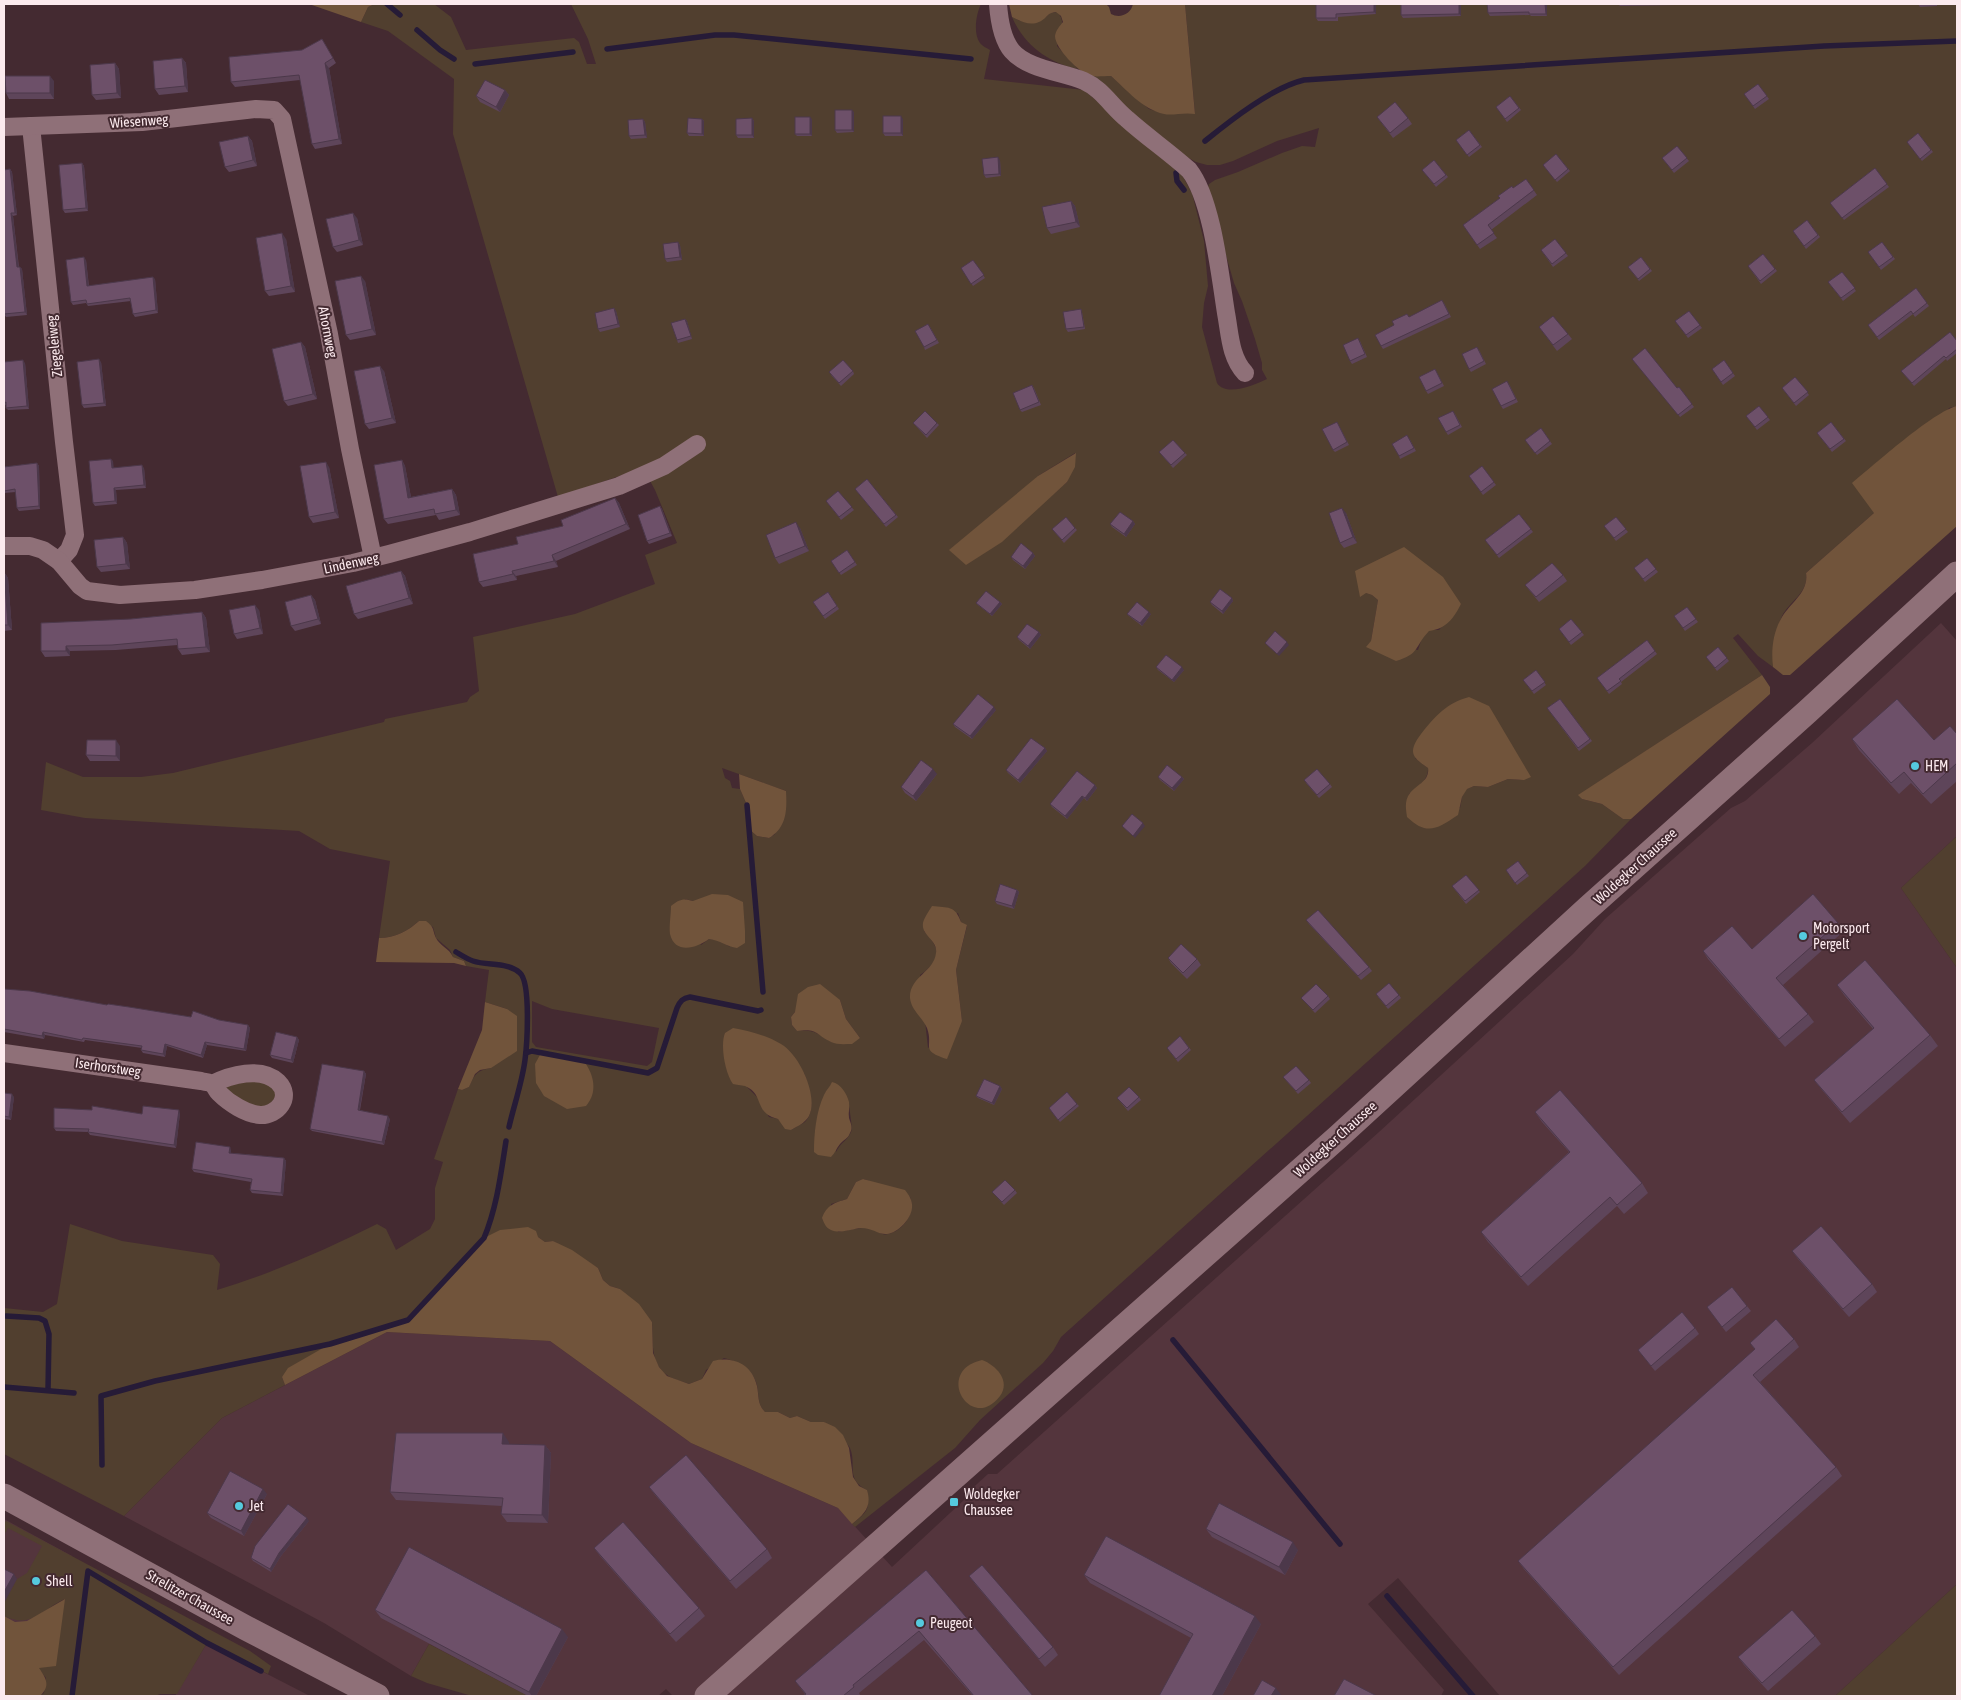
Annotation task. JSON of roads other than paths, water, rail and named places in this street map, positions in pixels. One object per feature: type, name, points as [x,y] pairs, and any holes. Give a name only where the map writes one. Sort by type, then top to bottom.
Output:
[{"type":"main road","name":"Woldegker Chaussee","points":[[707,1696],[1331,1144],[1957,574]]},
{"type":"main road","name":"Strelitzer Chaussee","points":[[4,1496],[246,1628],[377,1696]]},
{"type":"street","points":[[998,4],[1005,38],[1011,50],[1020,59],[1087,83],[1102,94],[1125,118],[1189,170],[1196,179],[1202,193],[1217,256],[1233,353],[1240,368],[1245,373]]},
{"type":"street","name":"Wiesenweg","points":[[4,126],[142,122],[256,109],[274,110]]},
{"type":"street","name":"Ahornweg","points":[[274,110],[282,120],[329,334],[350,450],[373,558]]},
{"type":"street","name":"Ziegeleiweg","points":[[31,126],[75,535],[69,550],[59,561]]},
{"type":"street","name":"Lindenweg","points":[[4,546],[30,546],[43,550],[59,561],[80,586],[87,591],[120,595],[195,590],[262,580],[373,558],[470,532],[619,486],[664,466],[697,444]]},
{"type":"street","name":"Iserhorstweg","points":[[4,1053],[212,1084]]},
{"type":"waterway","points":[[387,4],[400,15]]},
{"type":"waterway","points":[[417,30],[440,50],[454,59]]},
{"type":"waterway","points":[[607,49],[715,35],[734,35],[971,59]]},
{"type":"waterway","points":[[1205,141],[1266,97],[1304,80],[1824,46],[1957,41]]},
{"type":"waterway","points":[[475,64],[573,52]]},
{"type":"waterway","points":[[1176,173],[1177,181],[1184,190]]},
{"type":"waterway","points":[[747,805],[763,992]]},
{"type":"waterway","points":[[456,952],[473,961],[510,967],[520,973],[523,979],[527,1001],[526,1052],[524,1069],[509,1127]]},
{"type":"waterway","points":[[526,1053],[532,1051],[648,1073],[657,1068],[677,1008],[684,999],[690,997],[758,1011],[761,1010]]},
{"type":"waterway","points":[[102,1465],[101,1396],[155,1381],[330,1344],[408,1320],[484,1238],[495,1202],[506,1141]]},
{"type":"waterway","points":[[6,1316],[39,1318],[45,1321],[49,1334],[48,1390]]},
{"type":"waterway","points":[[1173,1340],[1340,1544]]},
{"type":"waterway","points":[[4,1387],[74,1393]]},
{"type":"waterway","points":[[72,1696],[88,1571],[207,1643],[261,1671]]},
{"type":"waterway","points":[[1387,1596],[1473,1696]]},
{"type":"place","name":"HEM","points":[[1915,766]]},
{"type":"place","name":"Motorsport Pergelt","points":[[1803,936]]},
{"type":"place","name":"Woldegker Chaussee","points":[[954,1502]]},
{"type":"place","name":"Jet","points":[[239,1506]]},
{"type":"place","name":"Shell","points":[[36,1581]]},
{"type":"place","name":"Peugeot","points":[[920,1623]]}]
